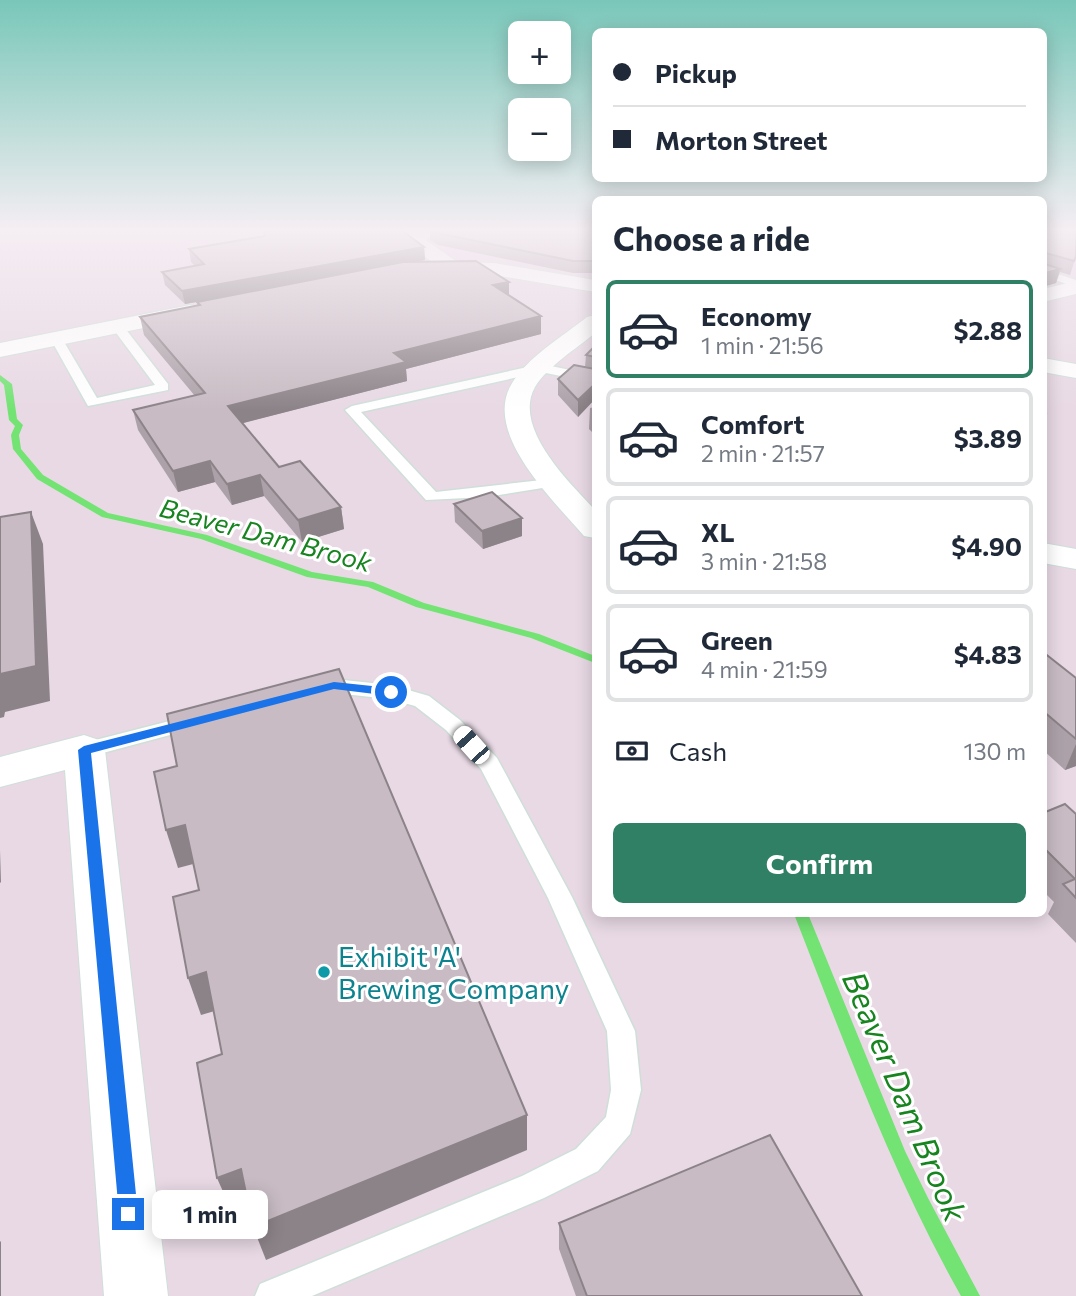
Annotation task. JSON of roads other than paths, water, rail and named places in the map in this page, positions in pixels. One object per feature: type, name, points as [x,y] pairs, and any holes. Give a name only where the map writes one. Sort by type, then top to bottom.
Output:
[{"type":"street","points":[[1047,295],[1068,288]]},
{"type":"street","points":[[2,349],[210,308]]},
{"type":"street","points":[[592,325],[523,387],[514,412],[524,442],[592,525]]},
{"type":"street","points":[[1047,366],[1076,371]]},
{"type":"street","points":[[0,772],[84,750],[136,1296]]},
{"type":"lane","points":[[56,338],[93,403],[163,387],[117,326]]},
{"type":"lane","points":[[555,481],[432,497],[352,410],[493,375],[541,368],[592,378]]},
{"type":"lane","points":[[272,1296],[533,1187],[587,1160],[619,1124],[626,1090],[621,1031],[560,897],[489,764],[453,725],[422,701],[391,692],[334,685],[296,696]]},
{"type":"lane","points":[[84,750],[218,716]]},
{"type":"waterway","name":"Beaver Dam Brook","points":[[0,377],[8,384],[13,420],[19,425],[15,435],[17,449],[40,477],[105,515],[204,537],[310,575],[370,584],[420,605],[535,636],[592,659]]},
{"type":"waterway","name":"Beaver Dam Brook","points":[[802,917],[899,1157],[945,1251],[971,1296]]},
{"type":"place","name":"Exhibit 'A' Brewing Company","points":[[324,972]]}]
